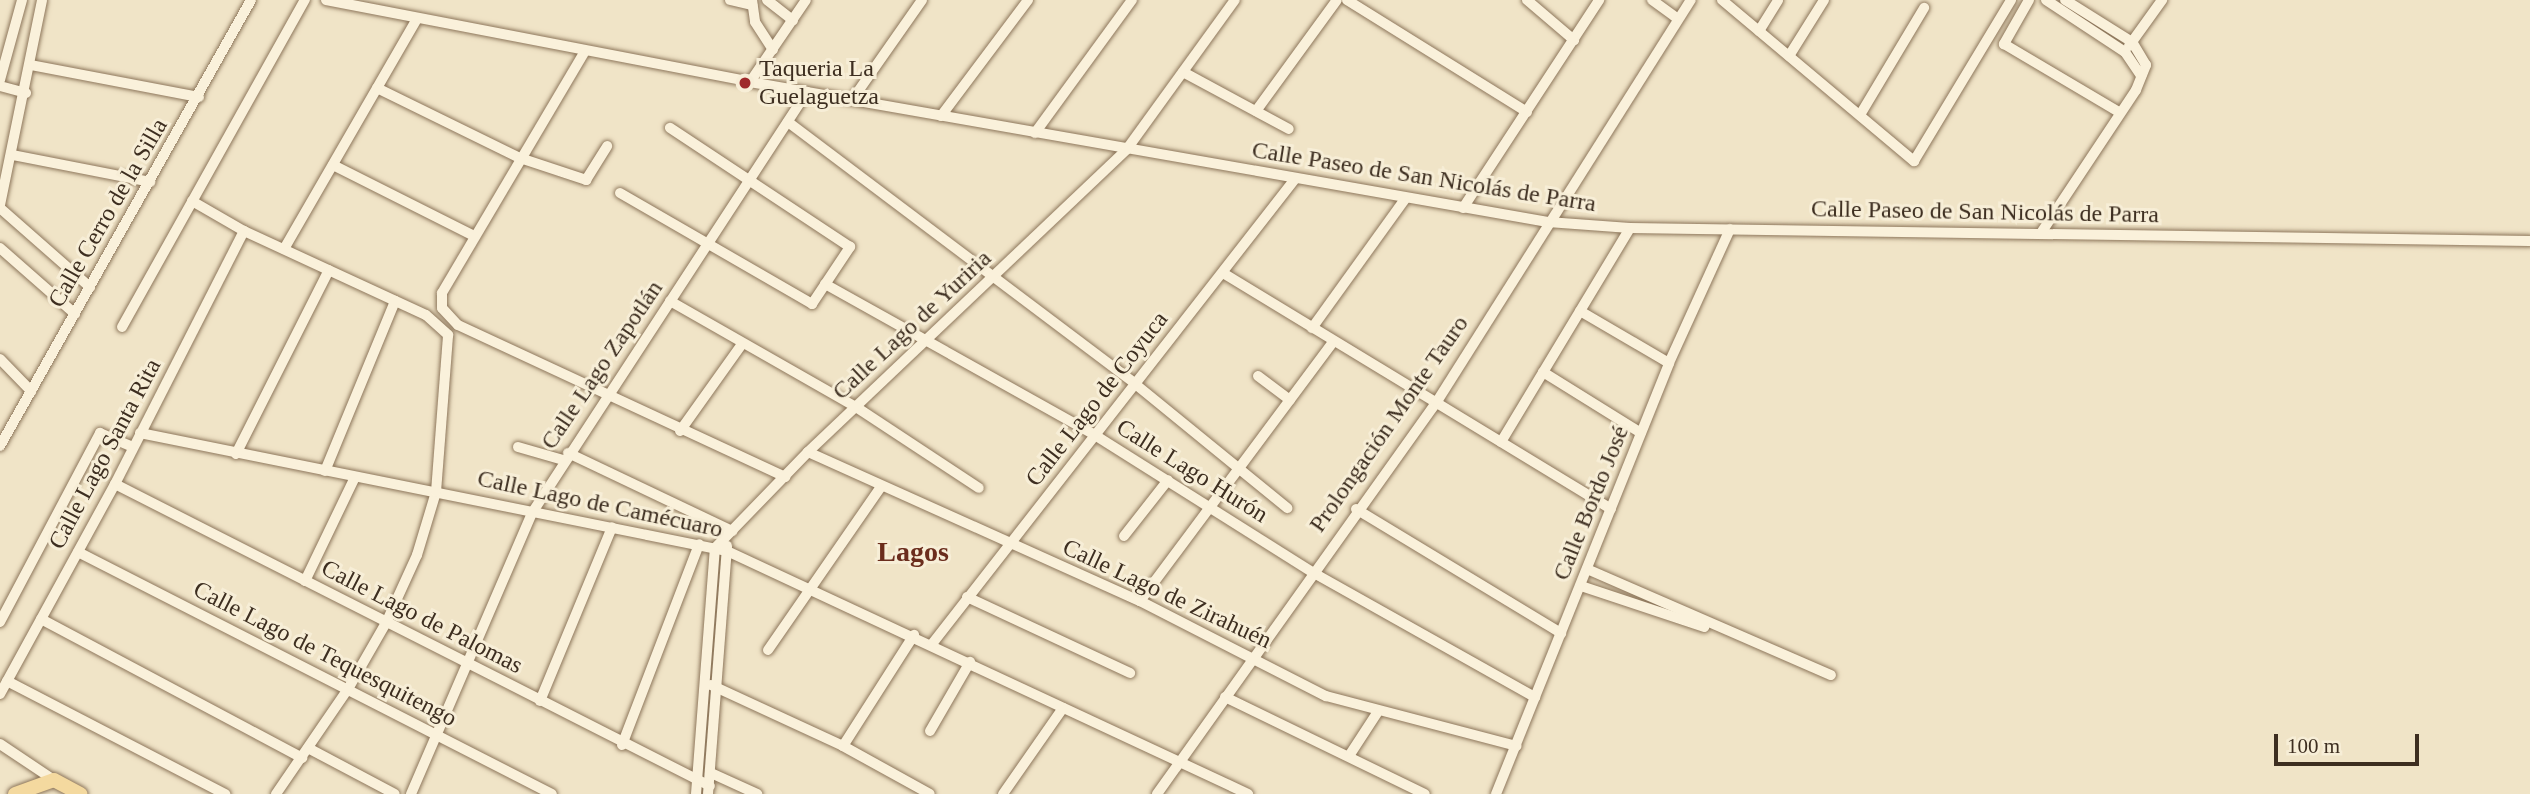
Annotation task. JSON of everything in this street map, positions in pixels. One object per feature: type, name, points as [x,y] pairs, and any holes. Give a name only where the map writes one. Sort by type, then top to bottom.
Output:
[{"type":"main road","points":[[15,794],[54,780],[80,794]]},
{"type":"street","points":[[0,80],[22,0]]},
{"type":"street","points":[[42,0],[26,93],[0,207],[90,287]]},
{"type":"street","name":"Calle Cerro de la Silla","points":[[0,446],[251,0]]},
{"type":"street","points":[[122,327],[305,0]]},
{"type":"street","name":"Calle Paseo de San Nicolás de Parra","points":[[326,0],[750,82],[1548,222],[1630,228],[2530,241]]},
{"type":"street","points":[[378,11],[388,0]]},
{"type":"street","points":[[730,0],[752,3],[755,22],[772,50]]},
{"type":"street","points":[[767,0],[793,20]]},
{"type":"street","points":[[750,82],[806,0]]},
{"type":"street","points":[[852,100],[922,0]]},
{"type":"street","points":[[941,116],[1028,0]]},
{"type":"street","points":[[1035,133],[1132,0]]},
{"type":"street","name":"Calle Lago de Yuriria","points":[[731,533],[808,452],[1127,149],[1235,0]]},
{"type":"street","points":[[1256,111],[1337,0]]},
{"type":"street","points":[[1347,0],[1527,112]]},
{"type":"street","points":[[1527,0],[1574,40]]},
{"type":"street","points":[[1463,208],[1599,0]]},
{"type":"street","points":[[1652,0],[1678,19]]},
{"type":"street","name":"Prolongación Monte Tauro","points":[[1157,794],[1356,509],[1436,403],[1690,0]]},
{"type":"street","points":[[1722,0],[1914,161],[2011,0]]},
{"type":"street","points":[[1759,31],[1778,0]]},
{"type":"street","points":[[1789,56],[1824,0]]},
{"type":"street","points":[[2029,0],[2004,44],[2119,112]]},
{"type":"street","points":[[2046,0],[2125,52],[2141,76]]},
{"type":"street","points":[[2041,233],[2146,65],[2132,42],[2065,0]]},
{"type":"street","points":[[2125,52],[2162,0]]},
{"type":"street","points":[[1860,115],[1924,8]]},
{"type":"street","points":[[284,250],[417,19]]},
{"type":"street","points":[[585,51],[442,292],[442,309],[458,325],[680,431],[785,477]]},
{"type":"street","points":[[31,65],[198,97]]},
{"type":"street","points":[[1183,72],[1289,129]]},
{"type":"street","points":[[0,86],[26,93]]},
{"type":"street","points":[[377,88],[520,158],[586,180],[607,146]]},
{"type":"street","name":"Calle Lago Zapotlán","points":[[411,794],[532,513],[565,456],[608,396],[807,92]]},
{"type":"street","points":[[788,122],[1134,383],[1287,508]]},
{"type":"street","points":[[620,193],[812,304],[850,247],[751,178],[670,128]]},
{"type":"street","points":[[13,155],[150,182]]},
{"type":"street","points":[[333,165],[474,236]]},
{"type":"street","name":"Calle Lago de Coyuca","points":[[932,644],[1093,434],[1295,179]]},
{"type":"street","points":[[1312,328],[1405,199]]},
{"type":"street","points":[[192,201],[244,231],[426,315],[448,335]]},
{"type":"street","points":[[1500,442],[1630,228]]},
{"type":"street","name":"Calle Bordo José","points":[[1496,794],[1668,363],[1730,229]]},
{"type":"street","name":"Calle Lago Santa Rita","points":[[0,694],[115,484],[244,231]]},
{"type":"street","points":[[0,248],[75,314]]},
{"type":"street","points":[[236,454],[329,270]]},
{"type":"street","points":[[1223,273],[1611,509]]},
{"type":"street","name":"Calle Lago Hurón","points":[[825,284],[1093,434],[1312,572],[1535,697]]},
{"type":"street","points":[[325,471],[395,301]]},
{"type":"street","points":[[670,302],[856,407],[979,488]]},
{"type":"street","points":[[426,315],[442,309]]},
{"type":"street","points":[[1580,311],[1668,363]]},
{"type":"street","points":[[276,794],[348,690],[386,623],[417,555],[436,492],[448,335],[458,325]]},
{"type":"street","points":[[1140,601],[1333,342]]},
{"type":"street","points":[[680,431],[741,344]]},
{"type":"street","points":[[0,359],[31,391]]},
{"type":"street","points":[[1543,372],[1641,433]]},
{"type":"street","points":[[1258,376],[1290,400]]},
{"type":"street","points":[[0,622],[100,433],[133,447]]},
{"type":"street","name":"Calle Lago de Camécuaro","points":[[140,433],[721,549],[810,586],[1248,794]]},
{"type":"street","points":[[518,447],[565,456],[731,533],[721,549],[704,685],[703,790]]},
{"type":"street","name":"Calle Lago de Zirahuén","points":[[808,452],[1140,601],[1326,696],[1377,713],[1517,746]]},
{"type":"street","points":[[305,581],[355,477]]},
{"type":"street","points":[[1124,536],[1168,480]]},
{"type":"street","name":"Calle Lago de Palomas","points":[[115,484],[540,701],[703,790]]},
{"type":"street","points":[[768,650],[881,486]]},
{"type":"street","points":[[1356,509],[1561,633]]},
{"type":"street","points":[[540,701],[612,527]]},
{"type":"street","points":[[622,745],[699,544]]},
{"type":"street","points":[[703,790],[712,773],[721,549]]},
{"type":"street","name":"Calle Lago de Tequesquitengo","points":[[78,552],[552,794]]},
{"type":"street","points":[[1587,569],[1727,632],[1832,675]]},
{"type":"street","points":[[1581,586],[1687,623],[1727,632]]},
{"type":"street","points":[[967,597],[1130,673]]},
{"type":"street","points":[[41,619],[305,753],[395,794]]},
{"type":"street","points":[[843,746],[914,635]]},
{"type":"street","points":[[930,731],[970,662]]},
{"type":"street","points":[[7,681],[225,794]]},
{"type":"street","points":[[704,685],[717,686],[843,746],[930,794]]},
{"type":"street","points":[[1225,697],[1425,794]]},
{"type":"street","points":[[1003,794],[1063,708]]},
{"type":"street","points":[[1349,756],[1377,713]]},
{"type":"street","points":[[0,744],[54,780]]},
{"type":"street","points":[[712,773],[757,794]]},
{"type":"place","name":"Taqueria La Guelaguetza","points":[[745,83]]},
{"type":"district","name":"Lagos","points":[[913,552]]}]
